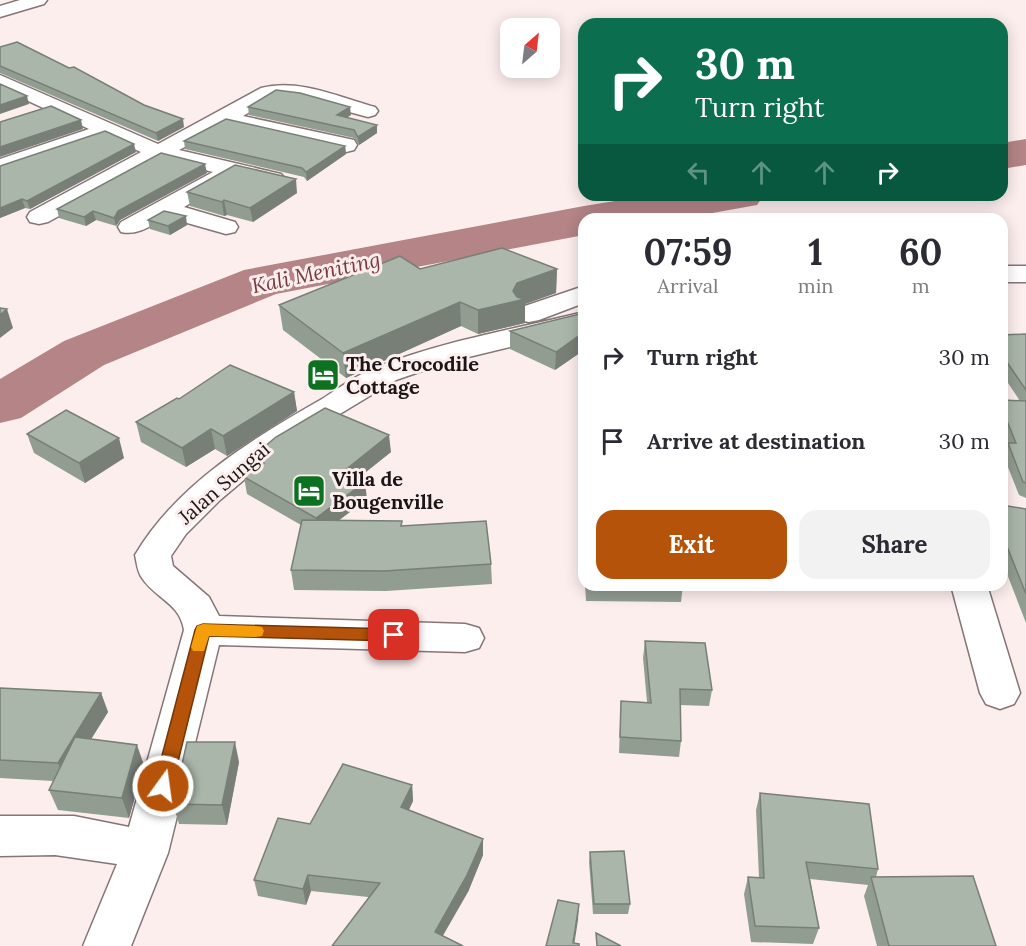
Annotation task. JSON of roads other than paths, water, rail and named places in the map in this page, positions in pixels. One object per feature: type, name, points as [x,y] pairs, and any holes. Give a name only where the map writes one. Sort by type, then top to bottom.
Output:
[{"type":"street","points":[[0,12],[38,0]]},
{"type":"street","points":[[0,81],[159,152],[295,184]]},
{"type":"street","points":[[39,217],[268,92],[277,90],[302,93],[368,111]]},
{"type":"street","points":[[22,116],[54,105]]},
{"type":"street","points":[[224,118],[346,145]]},
{"type":"street","points":[[0,167],[108,129]]},
{"type":"street","points":[[130,227],[233,170]]},
{"type":"street","points":[[165,209],[226,226]]},
{"type":"street","points":[[1008,274],[1026,274]]},
{"type":"street","points":[[466,337],[578,296]]},
{"type":"street","name":"Jalan Sungai","points":[[203,630],[196,607],[156,571],[153,555],[174,526],[208,492],[266,445],[385,374],[438,356],[578,321]]},
{"type":"street","points":[[971,591],[1000,693]]},
{"type":"street","points":[[107,946],[145,853],[203,630],[465,638]]},
{"type":"street","points":[[0,836],[46,835],[87,838],[126,845],[145,853]]},
{"type":"waterway","name":"Kali Meniting","points":[[1008,155],[1026,152]]},
{"type":"waterway","name":"Kali Meniting","points":[[628,213],[703,201]]},
{"type":"waterway","name":"Kali Meniting","points":[[0,405],[84,353],[262,281],[578,221]]},
{"type":"place","name":"The Crocodile Cottage","points":[[323,375]]},
{"type":"place","name":"Villa de Bougenville","points":[[309,491]]}]
